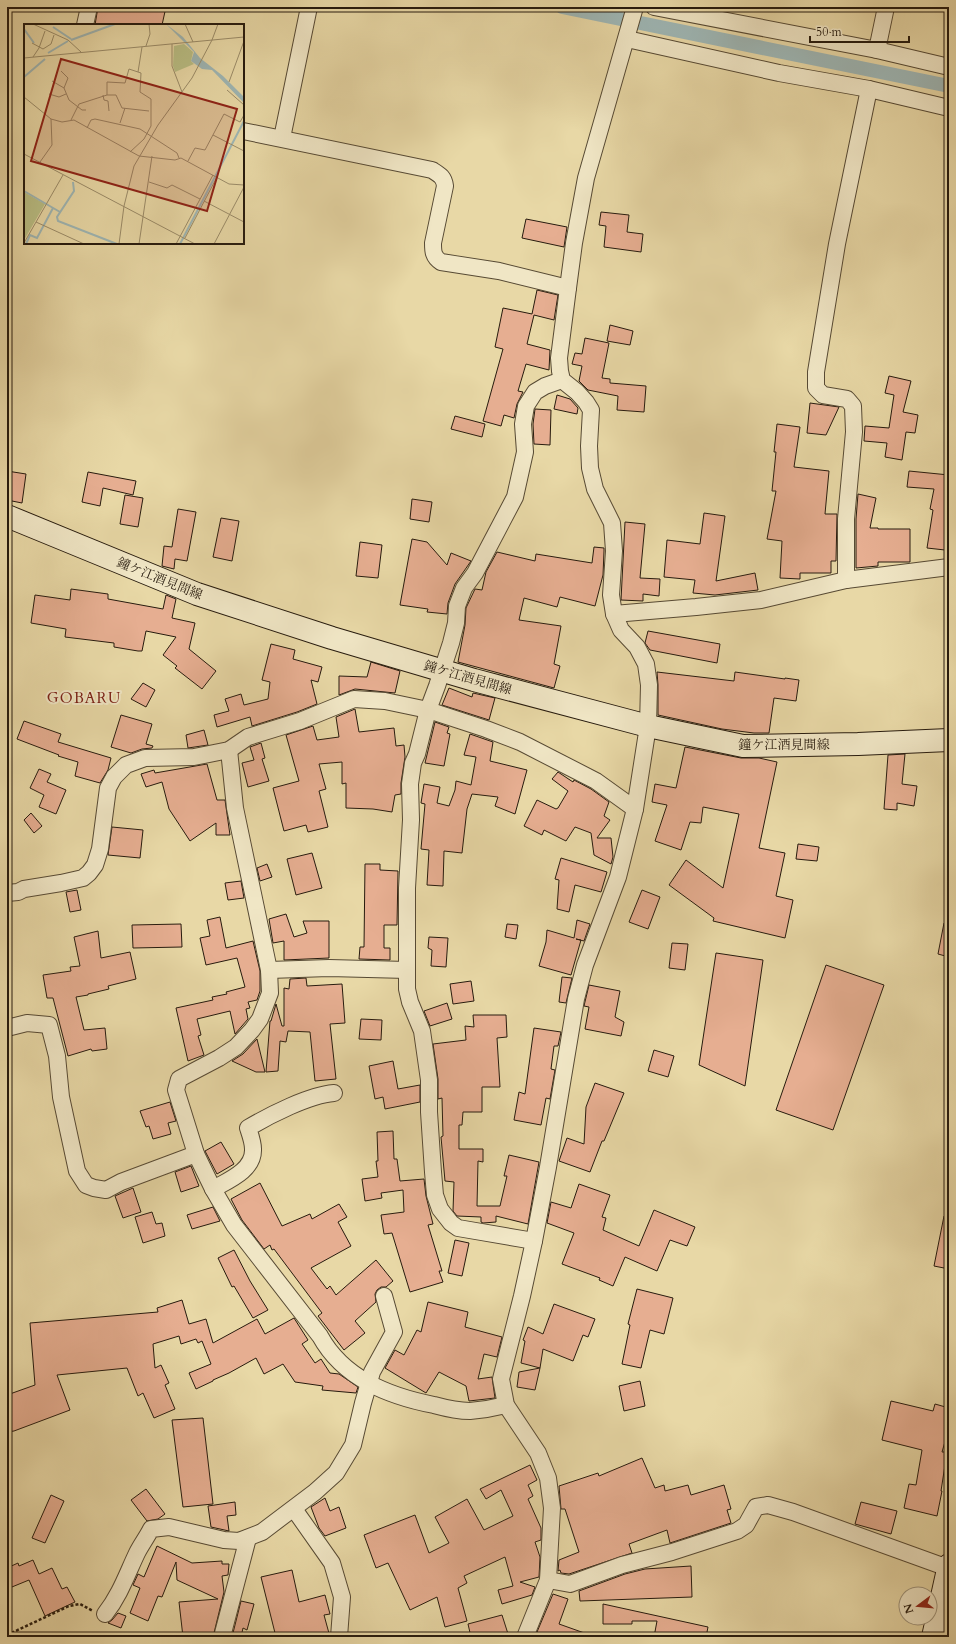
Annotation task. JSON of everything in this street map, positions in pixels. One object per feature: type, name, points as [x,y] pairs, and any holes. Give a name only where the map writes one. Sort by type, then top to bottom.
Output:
[{"type":"main road","name":"鐘ケ江酒見間線","points":[[7,516],[197,594],[332,638],[443,669],[474,680],[648,726],[743,746],[858,744],[949,740]]},
{"type":"main road","points":[[933,1637],[949,1566]]},
{"type":"street","points":[[85,24],[89,7]]},
{"type":"street","points":[[282,138],[309,7]]},
{"type":"street","points":[[654,7],[877,50],[949,67]]},
{"type":"street","points":[[877,50],[886,7]]},
{"type":"street","points":[[525,1637],[548,1580],[552,1508],[548,1478],[538,1453],[506,1405],[500,1379],[522,1296],[534,1241],[576,999],[585,965],[618,877],[636,809],[648,726],[650,684],[646,664],[637,647],[621,630],[614,614],[611,595],[614,551],[612,523],[595,489],[590,468],[589,446],[591,410],[577,392],[562,380],[560,371],[559,358],[574,243],[586,178],[631,22],[779,73],[868,89],[949,108]]},
{"type":"street","points":[[846,580],[846,519],[854,432],[853,406],[846,399],[823,395],[816,388],[816,372],[837,244],[868,89]]},
{"type":"street","points":[[244,131],[432,170],[441,175],[445,186],[433,243],[434,255],[441,262],[499,271],[568,288]]},
{"type":"street","points":[[534,1241],[458,1228],[451,1223],[440,1209],[435,1195],[429,1112],[429,1080],[422,1031],[410,1002],[407,989],[407,888],[411,820],[410,784],[413,763],[417,754],[428,710],[443,669],[456,623],[457,606],[464,588],[475,573],[515,497],[525,452],[523,424],[526,406],[535,392],[545,386],[562,380]]},
{"type":"street","points":[[614,614],[761,600],[846,580],[949,567]]},
{"type":"street","points":[[7,893],[83,878],[89,873],[95,865],[100,849],[108,788],[114,777],[126,765],[145,758],[172,759],[194,757],[229,750],[248,737],[300,721],[354,699],[385,701],[428,710],[520,742],[596,781],[636,809]]},
{"type":"street","points":[[229,750],[235,808],[269,970],[270,993],[260,1019],[236,1047],[179,1080],[176,1090],[196,1154],[213,1189],[234,1225],[325,1345],[347,1370],[369,1384],[412,1401],[450,1409],[469,1411],[506,1405]]},
{"type":"street","points":[[269,970],[329,968],[407,970]]},
{"type":"street","points":[[7,1028],[27,1023],[49,1025],[57,1056],[61,1097],[77,1171],[86,1185],[106,1190],[122,1182],[196,1154]]},
{"type":"street","points":[[213,1189],[235,1177],[247,1166],[253,1155],[254,1147],[248,1128],[280,1111],[326,1094],[334,1094]]},
{"type":"street","points":[[105,1614],[116,1599],[130,1571],[137,1552],[151,1529],[170,1527],[224,1540],[239,1541],[262,1532],[294,1509],[336,1473],[354,1445],[363,1403],[372,1372],[394,1332],[384,1296]]},
{"type":"street","points":[[548,1580],[570,1584],[622,1565],[672,1552],[737,1531],[746,1525],[756,1507],[768,1505],[793,1512],[949,1566]]},
{"type":"street","points":[[294,1509],[332,1563],[342,1597],[339,1637]]},
{"type":"street","points":[[222,1637],[248,1538]]},
{"type":"path","points":[[7,1635],[69,1606],[80,1604],[96,1613],[105,1614]]},
{"type":"building","points":[[98,7],[166,7],[162,24],[95,24]]},
{"type":"building","points":[[601,212],[629,215],[627,232],[643,234],[641,252],[604,247],[606,226],[599,225]]},
{"type":"building","points":[[526,219],[567,227],[564,247],[522,238]]},
{"type":"building","points":[[537,290],[558,295],[554,320],[534,315],[527,344],[550,350],[549,370],[526,364],[518,391],[523,392],[517,404],[514,418],[504,415],[501,426],[483,421],[503,349],[495,347],[503,308],[532,314]]},
{"type":"building","points":[[610,325],[633,331],[630,345],[607,341]]},
{"type":"building","points":[[585,338],[609,343],[602,378],[610,379],[610,383],[646,386],[644,412],[617,410],[618,396],[588,390],[579,381],[582,366],[572,364],[575,353],[582,354]]},
{"type":"building","points":[[889,376],[911,381],[903,412],[918,415],[915,433],[906,432],[902,460],[885,457],[887,443],[864,441],[865,426],[889,428],[894,395],[885,393]]},
{"type":"building","points":[[557,395],[570,399],[578,408],[577,414],[554,409]]},
{"type":"building","points":[[810,403],[839,407],[826,435],[807,433]]},
{"type":"building","points":[[535,409],[551,410],[550,445],[534,444],[533,424]]},
{"type":"building","points":[[455,416],[485,424],[482,437],[451,429]]},
{"type":"building","points":[[777,424],[800,427],[794,467],[829,471],[825,514],[837,514],[836,561],[831,561],[831,573],[800,573],[800,579],[780,578],[782,541],[767,539],[776,491],[772,491]]},
{"type":"building","points":[[7,471],[26,474],[22,503],[7,500]]},
{"type":"building","points":[[909,471],[949,475],[949,521],[945,550],[927,548],[933,510],[930,509],[934,489],[907,487]]},
{"type":"building","points":[[88,472],[136,481],[133,495],[103,488],[100,506],[82,502]]},
{"type":"building","points":[[858,494],[876,498],[870,528],[910,529],[910,562],[878,562],[878,566],[856,568],[856,519]]},
{"type":"building","points":[[125,495],[143,498],[138,527],[120,524]]},
{"type":"building","points":[[412,499],[432,502],[429,522],[410,519]]},
{"type":"building","points":[[178,509],[196,512],[187,561],[175,559],[174,569],[162,566],[164,546],[172,547]]},
{"type":"building","points":[[704,513],[725,516],[716,581],[755,573],[758,590],[715,595],[693,593],[695,580],[664,577],[667,540],[700,544]]},
{"type":"building","points":[[221,518],[239,521],[232,561],[213,557]]},
{"type":"building","points":[[625,522],[645,524],[640,578],[660,579],[659,596],[643,594],[643,601],[621,600]]},
{"type":"building","points":[[412,539],[427,542],[447,565],[451,553],[471,561],[455,584],[448,603],[447,614],[427,612],[428,609],[400,605]]},
{"type":"building","points":[[360,542],[382,545],[378,578],[356,576]]},
{"type":"building","points":[[594,547],[604,548],[603,575],[595,606],[560,597],[557,607],[524,598],[519,620],[561,626],[554,664],[560,666],[554,688],[458,662],[465,625],[466,608],[475,589],[482,590],[486,572],[497,552],[535,561],[536,554],[592,563]]},
{"type":"building","points":[[71,589],[108,594],[108,599],[163,609],[166,595],[176,599],[172,618],[195,623],[189,649],[216,671],[202,689],[175,668],[177,666],[163,655],[176,637],[146,631],[142,651],[138,651],[114,647],[114,643],[65,637],[66,629],[31,623],[35,595],[70,600]]},
{"type":"building","points":[[648,631],[720,644],[717,663],[650,650],[645,643]]},
{"type":"building","points":[[271,644],[295,650],[293,659],[322,667],[318,682],[311,680],[317,704],[252,726],[250,717],[217,727],[214,715],[229,711],[225,699],[241,694],[244,705],[268,699],[270,682],[262,680]]},
{"type":"building","points":[[371,662],[400,671],[395,693],[355,689],[339,695],[339,676],[367,677]]},
{"type":"building","points":[[657,672],[734,681],[735,672],[799,680],[796,701],[774,698],[769,733],[754,733],[722,729],[658,715]]},
{"type":"building","points":[[143,683],[155,690],[146,707],[131,699]]},
{"type":"building","points":[[449,688],[472,697],[473,693],[495,698],[489,720],[442,705]]},
{"type":"building","points":[[355,709],[359,732],[394,728],[396,746],[404,745],[405,757],[401,794],[395,795],[392,812],[373,809],[346,808],[346,783],[342,784],[342,762],[319,764],[326,789],[319,791],[328,827],[308,832],[306,825],[284,831],[273,788],[299,781],[286,735],[313,726],[317,740],[339,737],[336,717]]},
{"type":"building","points":[[121,715],[152,724],[146,744],[153,746],[152,748],[142,749],[131,753],[111,747]]},
{"type":"building","points":[[24,721],[61,734],[58,742],[111,758],[108,770],[100,783],[75,776],[78,762],[58,756],[59,755],[17,739]]},
{"type":"building","points":[[435,722],[449,727],[447,733],[450,734],[444,766],[425,763]]},
{"type":"building","points":[[204,730],[208,745],[188,748],[186,735]]},
{"type":"building","points":[[470,734],[493,742],[490,761],[527,770],[515,814],[495,806],[498,797],[472,794],[467,809],[462,853],[444,851],[443,886],[427,885],[429,850],[421,849],[425,804],[421,803],[424,784],[440,787],[437,803],[449,806],[455,790],[456,781],[471,785],[476,757],[464,755]]},
{"type":"building","points":[[261,743],[265,758],[262,759],[269,781],[248,787],[242,763],[254,760],[250,747]]},
{"type":"building","points":[[685,747],[741,758],[759,758],[777,762],[759,848],[785,853],[776,896],[793,900],[785,938],[713,921],[714,918],[669,885],[686,860],[723,888],[739,814],[703,807],[701,823],[690,822],[681,850],[655,841],[667,805],[652,802],[655,784],[676,788]]},
{"type":"building","points":[[905,754],[902,784],[917,786],[914,806],[897,803],[897,810],[884,809],[888,755]]},
{"type":"building","points":[[207,764],[217,800],[225,800],[230,835],[216,835],[216,823],[190,841],[169,809],[162,782],[146,787],[141,774],[154,770],[155,773]]},
{"type":"building","points":[[39,769],[51,774],[47,782],[66,790],[56,814],[39,807],[44,795],[30,788]]},
{"type":"building","points":[[558,772],[573,782],[574,780],[591,789],[609,802],[604,816],[610,820],[597,838],[611,838],[613,857],[611,864],[594,855],[591,833],[575,827],[566,841],[544,830],[542,835],[524,826],[537,800],[556,809],[558,808],[568,791],[552,779]]},
{"type":"building","points":[[31,813],[42,826],[34,833],[24,820]]},
{"type":"building","points":[[112,827],[143,830],[140,858],[108,855]]},
{"type":"building","points":[[798,844],[819,847],[817,861],[796,859]]},
{"type":"building","points":[[312,853],[322,888],[296,895],[287,859]]},
{"type":"building","points":[[561,858],[607,872],[601,892],[575,885],[569,912],[557,909],[559,880],[555,879]]},
{"type":"building","points":[[267,864],[272,877],[260,881],[257,868]]},
{"type":"building","points":[[365,864],[380,864],[380,870],[398,871],[397,925],[384,925],[384,948],[390,948],[390,960],[359,959],[360,947],[364,947]]},
{"type":"building","points":[[241,881],[244,898],[228,900],[225,883]]},
{"type":"building","points":[[77,890],[81,910],[70,912],[66,892]]},
{"type":"building","points":[[642,890],[660,897],[648,929],[629,922]]},
{"type":"building","points":[[286,914],[294,937],[307,933],[303,921],[329,921],[329,958],[284,960],[284,941],[273,943],[269,919]]},
{"type":"building","points":[[220,917],[226,948],[253,941],[260,971],[260,991],[257,1000],[248,1002],[250,1008],[246,1009],[248,1019],[235,1034],[230,1011],[197,1019],[201,1035],[198,1036],[204,1055],[188,1061],[176,1008],[213,1000],[212,997],[227,994],[226,992],[245,987],[237,958],[206,965],[200,938],[210,936],[207,920]]},
{"type":"building","points":[[577,920],[590,924],[584,941],[581,940],[571,975],[539,966],[546,942],[547,930],[574,938]]},
{"type":"building","points":[[944,923],[949,924],[949,957],[938,954]]},
{"type":"building","points":[[181,924],[182,947],[133,948],[132,925]]},
{"type":"building","points":[[507,924],[518,925],[516,939],[505,937]]},
{"type":"building","points":[[98,931],[101,958],[130,952],[136,979],[108,986],[109,989],[76,997],[84,1030],[105,1028],[107,1049],[92,1051],[91,1049],[68,1056],[53,998],[47,998],[43,975],[71,971],[70,967],[80,966],[74,937]]},
{"type":"building","points":[[429,937],[448,938],[446,967],[431,966],[432,950],[428,948]]},
{"type":"building","points":[[672,943],[688,944],[685,970],[669,968]]},
{"type":"building","points":[[716,953],[763,960],[745,1086],[699,1065]]},
{"type":"building","points":[[826,965],[884,985],[833,1130],[776,1110]]},
{"type":"building","points":[[562,977],[572,978],[566,1003],[559,1002]]},
{"type":"building","points":[[306,978],[307,986],[342,984],[345,1023],[330,1024],[336,1079],[315,1081],[310,1032],[288,1031],[286,1042],[280,1041],[278,1071],[266,1072],[270,1021],[276,1004],[282,1026],[284,1026],[284,988],[289,989],[290,979]]},
{"type":"building","points":[[471,981],[474,1001],[453,1004],[450,984]]},
{"type":"building","points":[[589,985],[620,991],[615,1017],[624,1022],[621,1036],[585,1029],[589,1007],[584,1006]]},
{"type":"building","points":[[447,1003],[452,1019],[430,1026],[424,1011]]},
{"type":"building","points":[[473,1015],[506,1015],[507,1037],[497,1038],[500,1087],[482,1087],[482,1112],[463,1112],[462,1125],[459,1125],[459,1149],[483,1149],[483,1162],[478,1161],[477,1206],[500,1206],[507,1176],[504,1176],[509,1155],[539,1162],[528,1224],[496,1216],[496,1222],[483,1223],[481,1222],[481,1217],[457,1216],[453,1211],[454,1182],[445,1181],[441,1137],[443,1136],[442,1098],[438,1099],[438,1079],[433,1044],[466,1040],[465,1026],[474,1027]]},
{"type":"building","points":[[361,1019],[382,1020],[381,1040],[359,1039]]},
{"type":"building","points":[[534,1028],[561,1032],[558,1046],[554,1046],[551,1069],[555,1070],[550,1099],[546,1098],[541,1125],[514,1120],[519,1092],[525,1094]]},
{"type":"building","points":[[257,1039],[265,1072],[256,1072],[232,1061],[243,1054]]},
{"type":"building","points":[[654,1050],[674,1056],[668,1077],[648,1071]]},
{"type":"building","points":[[393,1061],[398,1089],[420,1085],[420,1102],[385,1109],[383,1097],[375,1099],[369,1066]]},
{"type":"building","points":[[595,1083],[624,1093],[604,1141],[602,1141],[590,1172],[559,1161],[567,1138],[584,1144],[586,1107]]},
{"type":"building","points":[[170,1102],[176,1121],[168,1123],[171,1134],[153,1139],[149,1126],[146,1127],[140,1111]]},
{"type":"building","points":[[393,1131],[394,1159],[397,1159],[400,1181],[424,1179],[426,1196],[433,1224],[428,1225],[442,1271],[439,1271],[443,1282],[410,1292],[392,1233],[384,1234],[381,1215],[404,1212],[403,1190],[381,1193],[382,1198],[365,1201],[362,1179],[378,1177],[376,1161],[378,1161],[377,1132]]},
{"type":"building","points":[[221,1142],[234,1164],[217,1174],[205,1151]]},
{"type":"building","points":[[191,1166],[199,1186],[181,1192],[175,1172]]},
{"type":"building","points":[[260,1183],[282,1226],[310,1214],[312,1219],[339,1204],[347,1217],[338,1222],[351,1246],[311,1268],[327,1289],[330,1286],[336,1295],[376,1260],[393,1281],[386,1287],[381,1287],[377,1290],[375,1294],[376,1302],[355,1321],[365,1333],[344,1350],[318,1316],[322,1313],[274,1249],[272,1250],[270,1245],[264,1249],[242,1220],[231,1199]]},
{"type":"building","points":[[579,1184],[610,1195],[602,1217],[606,1218],[603,1230],[639,1246],[654,1210],[695,1227],[687,1246],[670,1240],[657,1271],[625,1257],[613,1286],[599,1280],[600,1278],[562,1264],[574,1233],[547,1223],[551,1202],[571,1208]]},
{"type":"building","points":[[133,1188],[141,1212],[123,1218],[115,1196]]},
{"type":"building","points":[[213,1207],[220,1221],[192,1229],[187,1215]]},
{"type":"building","points":[[152,1212],[156,1224],[162,1223],[165,1236],[143,1243],[135,1217]]},
{"type":"building","points":[[944,1216],[949,1217],[949,1269],[934,1266]]},
{"type":"building","points":[[455,1240],[469,1243],[462,1276],[448,1273]]},
{"type":"building","points":[[234,1250],[250,1281],[268,1310],[253,1318],[234,1286],[232,1287],[218,1258]]},
{"type":"building","points":[[637,1289],[673,1298],[664,1334],[650,1330],[641,1368],[622,1364],[630,1325],[628,1324]]},
{"type":"building","points":[[182,1300],[189,1324],[206,1319],[213,1343],[257,1319],[265,1334],[294,1318],[308,1340],[302,1344],[315,1363],[321,1359],[330,1373],[339,1374],[358,1387],[356,1393],[322,1390],[323,1386],[295,1382],[283,1364],[264,1374],[256,1358],[196,1389],[189,1373],[211,1364],[202,1341],[198,1343],[196,1339],[181,1344],[179,1336],[153,1344],[155,1368],[161,1365],[169,1383],[165,1385],[175,1409],[154,1418],[143,1393],[138,1396],[127,1368],[57,1375],[70,1410],[14,1431],[7,1432],[7,1395],[35,1385],[30,1323],[158,1312],[157,1308]]},
{"type":"building","points":[[428,1302],[468,1312],[465,1327],[502,1337],[497,1357],[484,1354],[478,1379],[492,1377],[495,1398],[469,1401],[466,1386],[439,1372],[426,1393],[385,1368],[395,1350],[404,1355],[417,1330],[421,1332]]},
{"type":"building","points":[[554,1304],[595,1319],[588,1337],[583,1335],[573,1361],[543,1349],[540,1368],[521,1363],[525,1341],[523,1340],[528,1327],[543,1334]]},
{"type":"building","points":[[540,1368],[535,1390],[517,1387],[519,1372]]},
{"type":"building","points":[[640,1381],[645,1406],[624,1411],[619,1386]]},
{"type":"building","points":[[891,1401],[933,1411],[935,1404],[949,1408],[949,1428],[942,1452],[947,1452],[937,1516],[904,1508],[909,1484],[916,1485],[922,1450],[882,1440]]},
{"type":"building","points":[[203,1418],[213,1504],[183,1507],[172,1420]]},
{"type":"building","points":[[642,1458],[655,1488],[664,1485],[665,1491],[688,1485],[691,1495],[724,1485],[731,1509],[727,1510],[731,1523],[670,1543],[667,1530],[629,1544],[632,1553],[569,1574],[561,1573],[560,1570],[558,1571],[559,1560],[579,1552],[565,1509],[561,1509],[559,1486],[598,1473],[599,1476]]},
{"type":"building","points":[[530,1465],[537,1480],[528,1485],[533,1496],[528,1499],[541,1528],[541,1540],[535,1542],[540,1557],[539,1577],[520,1582],[535,1587],[532,1595],[502,1604],[498,1590],[513,1586],[505,1557],[464,1576],[467,1583],[458,1588],[467,1621],[445,1627],[437,1597],[410,1610],[388,1563],[376,1568],[364,1535],[415,1515],[429,1553],[449,1543],[435,1517],[467,1499],[484,1530],[513,1516],[501,1490],[486,1499],[480,1489]]},
{"type":"building","points":[[146,1489],[165,1514],[158,1519],[147,1521],[131,1500]]},
{"type":"building","points":[[51,1495],[64,1501],[45,1543],[32,1538]]},
{"type":"building","points":[[325,1498],[330,1511],[339,1507],[346,1528],[325,1536],[319,1528],[311,1507]]},
{"type":"building","points":[[235,1502],[236,1515],[227,1516],[229,1531],[211,1527],[208,1506]]},
{"type":"building","points":[[861,1502],[897,1511],[891,1534],[855,1524]]},
{"type":"building","points":[[157,1546],[192,1563],[222,1561],[222,1564],[229,1564],[228,1575],[222,1576],[224,1592],[213,1637],[183,1637],[179,1602],[218,1599],[177,1580],[176,1562],[162,1597],[158,1596],[148,1621],[130,1613],[140,1588],[133,1585],[138,1574],[144,1577]]},
{"type":"building","points":[[33,1560],[39,1574],[52,1568],[62,1589],[67,1587],[75,1602],[45,1616],[29,1580],[7,1589],[7,1568],[18,1563],[19,1566]]},
{"type":"building","points":[[691,1566],[692,1597],[580,1601],[579,1591],[625,1574],[645,1569]]},
{"type":"building","points":[[292,1570],[299,1602],[325,1595],[330,1614],[324,1615],[330,1637],[276,1637],[261,1577]]},
{"type":"building","points":[[553,1594],[568,1599],[559,1624],[590,1635],[590,1637],[552,1637],[537,1632]]},
{"type":"building","points":[[241,1601],[254,1604],[247,1630],[243,1628],[241,1637],[232,1637]]},
{"type":"building","points":[[603,1604],[708,1627],[706,1637],[654,1637],[657,1621],[632,1621],[632,1624],[603,1624]]},
{"type":"building","points":[[118,1613],[126,1616],[121,1628],[108,1623]]},
{"type":"building","points":[[502,1615],[509,1637],[498,1637],[497,1633],[483,1637],[471,1637],[468,1624]]},
{"type":"waterway","points":[[562,7],[949,86]]},
{"type":"district","name":"GOBARU","points":[[84,698]]}]
